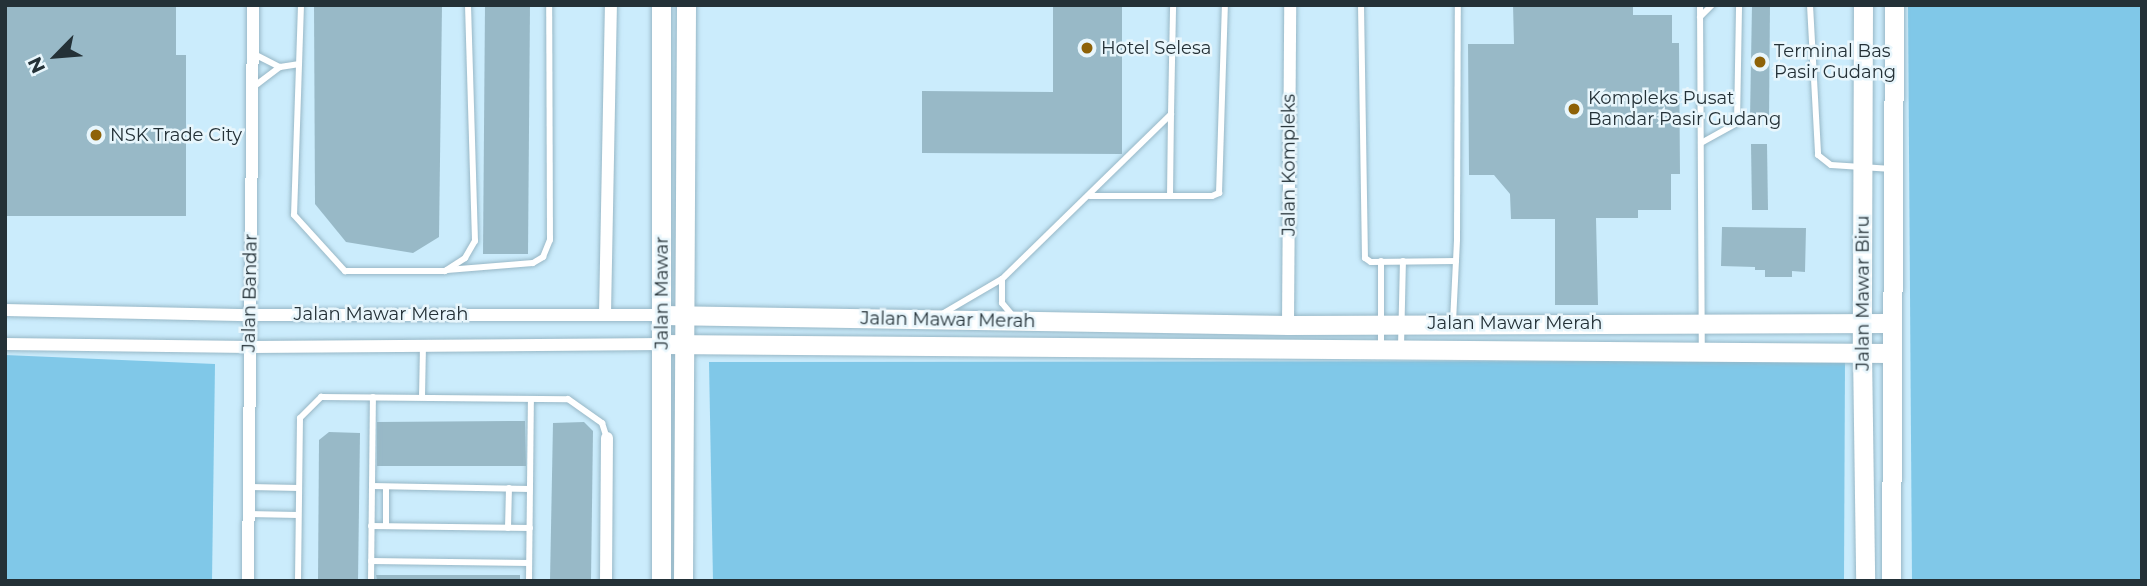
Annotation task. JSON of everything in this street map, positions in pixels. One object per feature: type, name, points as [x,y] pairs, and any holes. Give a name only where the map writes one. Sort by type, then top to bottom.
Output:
[{"type":"street","name":"Jalan Bandar","points":[[248,581],[253,5]]},
{"type":"street","points":[[605,314],[611,5]]},
{"type":"street","name":"Jalan Mawar","points":[[661,5],[661,581]]},
{"type":"street","name":"Jalan Mawar","points":[[683,581],[685,5]]},
{"type":"street","name":"Jalan Kompleks","points":[[1288,326],[1290,5]]},
{"type":"street","name":"Jalan Mawar Biru","points":[[1863,5],[1862,352],[1866,581]]},
{"type":"street","name":"Jalan Mawar Biru","points":[[1891,581],[1894,5]]},
{"type":"street","name":"Jalan Mawar Merah","points":[[5,310],[250,315],[684,314],[927,321],[1288,326],[1453,323],[1891,323]]},
{"type":"street","name":"Jalan Mawar Merah","points":[[5,344],[250,347],[663,344],[1891,353]]},
{"type":"street","points":[[606,581],[607,438]]},
{"type":"lane","points":[[301,5],[294,215],[345,271],[445,271],[533,263],[543,257],[550,240],[549,5]]},
{"type":"lane","points":[[445,271],[465,258],[475,241],[468,5]]},
{"type":"lane","points":[[1170,196],[1173,5]]},
{"type":"lane","points":[[1090,196],[1212,196],[1219,193],[1225,5]]},
{"type":"lane","points":[[1361,5],[1363,254],[1367,261],[1456,261]]},
{"type":"lane","points":[[1453,323],[1458,5]]},
{"type":"lane","points":[[1700,5],[1702,350]]},
{"type":"lane","points":[[1700,17],[1712,5]]},
{"type":"lane","points":[[1701,142],[1737,123],[1739,5]]},
{"type":"lane","points":[[1810,5],[1818,155],[1831,165],[1892,169]]},
{"type":"lane","points":[[253,53],[280,67]]},
{"type":"lane","points":[[253,88],[280,67],[298,64]]},
{"type":"lane","points":[[927,321],[985,291],[1002,279],[1171,114]]},
{"type":"lane","points":[[1381,261],[1381,324],[1391,348]]},
{"type":"lane","points":[[1391,348],[1401,324],[1403,261]]},
{"type":"lane","points":[[1002,279],[1002,303],[1020,321]]},
{"type":"lane","points":[[422,397],[423,346]]},
{"type":"lane","points":[[298,581],[301,415],[324,396],[574,402],[605,426],[607,438]]},
{"type":"lane","points":[[371,581],[373,397]]},
{"type":"lane","points":[[529,581],[531,399]]},
{"type":"lane","points":[[372,486],[530,489]]},
{"type":"lane","points":[[386,486],[386,526]]},
{"type":"lane","points":[[248,487],[299,488]]},
{"type":"lane","points":[[508,528],[509,488]]},
{"type":"lane","points":[[248,514],[299,515]]},
{"type":"lane","points":[[371,526],[530,528]]},
{"type":"lane","points":[[371,561],[529,563]]},
{"type":"shaded area","points":[[1908,5],[2142,5],[2142,581],[1912,581]]},
{"type":"shaded area","points":[[5,355],[215,364],[212,581],[5,581]]},
{"type":"shaded area","points":[[1845,361],[1844,581],[713,581],[709,362]]},
{"type":"building","name":"NSK Trade City","points":[[5,5],[176,5],[176,55],[186,55],[186,216],[5,216]]},
{"type":"building","points":[[314,5],[442,5],[439,237],[413,253],[346,242],[315,204]]},
{"type":"building","points":[[485,5],[530,5],[528,254],[483,254]]},
{"type":"building","name":"Hotel Selesa","points":[[1053,5],[1122,5],[1122,154],[922,153],[922,91],[1053,92]]},
{"type":"building","name":"Kompleks Pusat Bandar Pasir Gudang","points":[[1513,5],[1633,5],[1633,15],[1672,15],[1672,43],[1679,43],[1680,174],[1671,174],[1671,210],[1638,210],[1638,218],[1596,218],[1598,305],[1555,305],[1555,219],[1511,219],[1510,194],[1494,175],[1469,175],[1468,44],[1514,44]]},
{"type":"building","name":"Terminal Bas Pasir Gudang","points":[[1752,5],[1770,5],[1769,119],[1750,118]]},
{"type":"building","points":[[1751,144],[1767,144],[1768,210],[1752,210]]},
{"type":"building","points":[[1722,227],[1806,228],[1805,272],[1792,271],[1792,277],[1765,277],[1765,270],[1755,270],[1755,267],[1721,266]]},
{"type":"building","points":[[525,421],[526,466],[377,466],[377,422]]},
{"type":"building","points":[[584,422],[593,431],[591,581],[550,581],[553,423]]},
{"type":"building","points":[[329,432],[360,433],[358,581],[318,581],[319,440]]},
{"type":"building","points":[[376,575],[520,575],[520,581],[377,581]]},
{"type":"place","name":"Hotel Selesa","points":[[1087,48]]},
{"type":"place","name":"Terminal Bas Pasir Gudang","points":[[1760,62]]},
{"type":"place","name":"Kompleks Pusat Bandar Pasir Gudang","points":[[1574,109]]},
{"type":"place","name":"NSK Trade City","points":[[96,135]]}]
